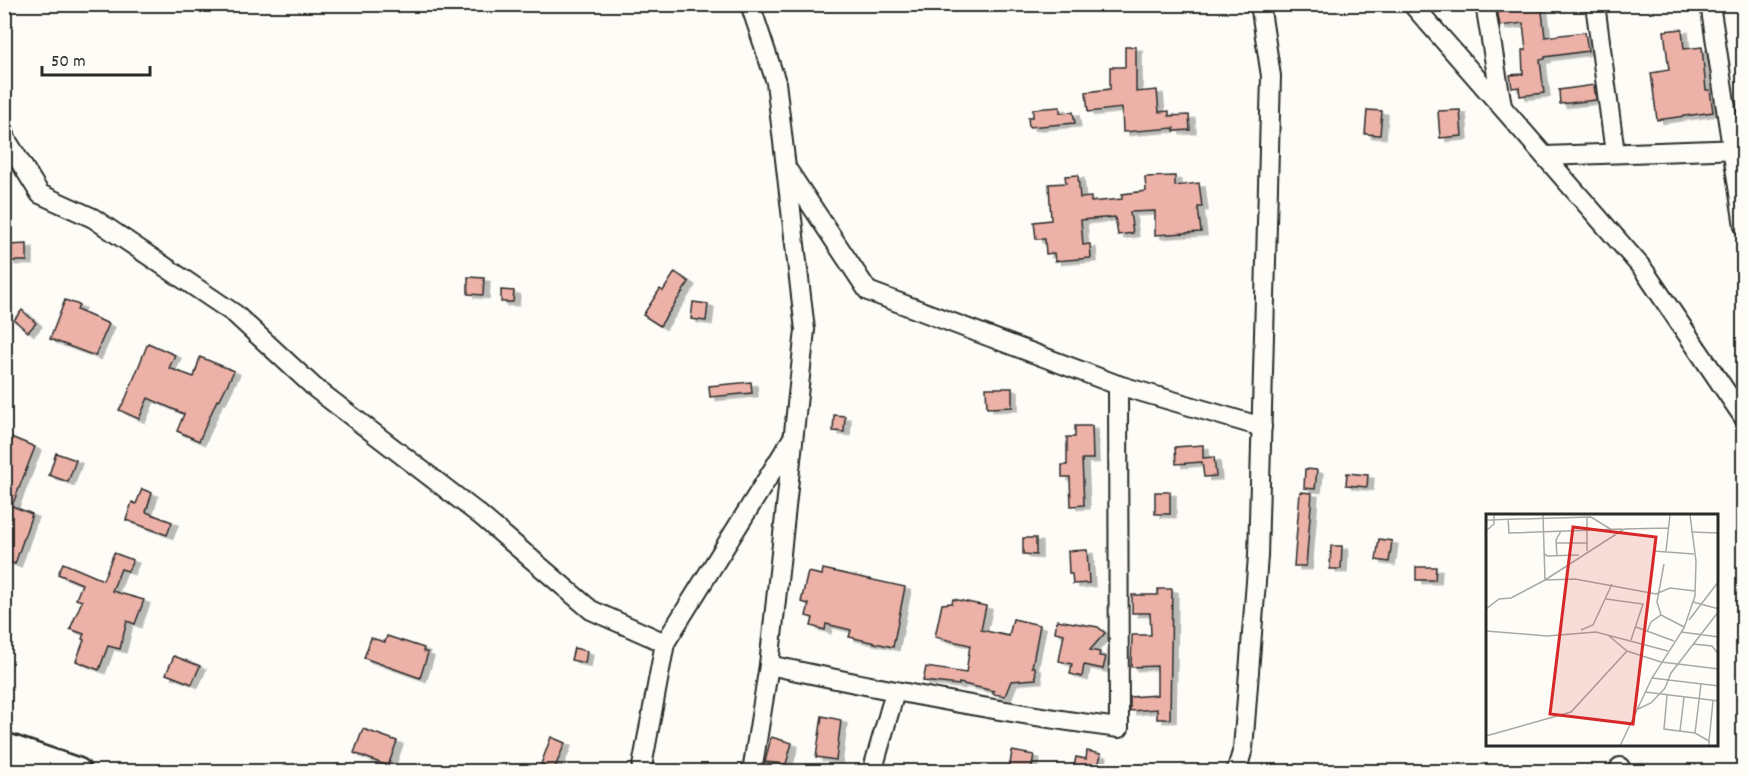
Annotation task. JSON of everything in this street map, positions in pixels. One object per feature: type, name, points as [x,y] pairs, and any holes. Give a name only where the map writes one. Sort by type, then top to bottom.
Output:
[{"type":"main road","points":[[4,747],[77,771]]},
{"type":"street","points":[[750,4],[776,82],[805,330],[769,665],[752,771]]},
{"type":"street","points":[[1236,771],[1243,749],[1258,556],[1271,76],[1260,4]]},
{"type":"street","points":[[1412,4],[1643,269],[1743,418]]},
{"type":"street","points":[[1485,4],[1502,107]]},
{"type":"street","points":[[1595,4],[1615,153]]},
{"type":"street","points":[[1710,4],[1738,149],[1743,226]]},
{"type":"street","points":[[4,131],[6,139],[40,194],[93,218],[235,314],[315,388],[480,515],[591,610],[665,642]]},
{"type":"street","points":[[1545,156],[1738,149]]},
{"type":"street","points":[[786,169],[868,291],[1118,385],[1262,427]]},
{"type":"street","points":[[769,665],[895,692],[1055,720],[1119,728],[1118,385]]},
{"type":"street","points":[[641,771],[665,642],[795,435]]},
{"type":"street","points":[[872,771],[895,692]]},
{"type":"building","points":[[1496,4],[1541,4],[1545,37],[1585,32],[1588,51],[1545,57],[1540,60],[1544,93],[1520,96],[1519,87],[1512,88],[1510,75],[1523,74],[1522,50],[1526,50],[1523,23],[1500,26]]},
{"type":"building","points":[[1682,29],[1684,49],[1702,47],[1706,90],[1710,90],[1713,112],[1657,120],[1651,73],[1669,70],[1664,31]]},
{"type":"building","points":[[1125,47],[1136,47],[1136,92],[1157,90],[1159,112],[1169,111],[1169,116],[1189,115],[1190,130],[1174,131],[1174,128],[1123,132],[1122,108],[1088,112],[1086,92],[1110,89],[1110,67],[1125,67]]},
{"type":"building","points":[[1594,85],[1596,100],[1560,104],[1559,90]]},
{"type":"building","points":[[1060,107],[1060,113],[1073,112],[1075,123],[1029,127],[1028,117],[1033,117],[1033,109]]},
{"type":"building","points":[[1367,110],[1382,111],[1380,135],[1365,134]]},
{"type":"building","points":[[1460,110],[1462,136],[1440,138],[1438,111]]},
{"type":"building","points":[[1078,175],[1080,198],[1091,197],[1091,202],[1122,199],[1122,194],[1146,191],[1145,177],[1175,176],[1175,186],[1199,183],[1202,207],[1198,207],[1201,232],[1155,235],[1155,211],[1130,212],[1133,233],[1118,235],[1115,217],[1081,220],[1083,245],[1090,244],[1091,258],[1055,261],[1054,253],[1046,254],[1045,239],[1036,239],[1034,222],[1051,220],[1049,184],[1066,183],[1065,176]]},
{"type":"building","points":[[27,244],[27,261],[9,261],[8,245]]},
{"type":"building","points":[[675,272],[689,282],[660,326],[643,315],[660,289],[663,291]]},
{"type":"building","points":[[468,277],[484,278],[483,295],[468,294]]},
{"type":"building","points":[[501,290],[514,291],[513,302],[501,302]]},
{"type":"building","points":[[65,300],[79,305],[77,310],[109,324],[95,356],[50,339]]},
{"type":"building","points":[[693,302],[708,304],[706,321],[691,319]]},
{"type":"building","points":[[22,310],[36,323],[28,332],[14,320]]},
{"type":"building","points":[[148,343],[175,355],[169,368],[194,377],[200,357],[234,371],[219,401],[217,400],[199,441],[177,431],[184,414],[148,398],[139,419],[119,410]]},
{"type":"building","points":[[751,382],[752,393],[710,397],[709,386]]},
{"type":"building","points":[[986,388],[1012,388],[1012,407],[987,408]]},
{"type":"building","points":[[834,415],[845,416],[844,432],[833,431]]},
{"type":"building","points":[[1075,426],[1092,426],[1093,459],[1082,459],[1084,505],[1071,506],[1070,477],[1062,477],[1062,465],[1067,465],[1067,437],[1075,437]]},
{"type":"building","points":[[4,434],[35,447],[12,506],[32,514],[15,564],[4,560]]},
{"type":"building","points":[[1203,445],[1203,458],[1214,457],[1216,476],[1204,477],[1202,462],[1176,464],[1175,447]]},
{"type":"building","points":[[56,453],[76,460],[68,482],[49,475]]},
{"type":"building","points":[[1305,469],[1317,470],[1315,489],[1304,488]]},
{"type":"building","points":[[1347,473],[1368,475],[1367,487],[1346,485]]},
{"type":"building","points":[[142,489],[152,493],[146,512],[172,522],[167,535],[126,520],[132,502],[136,504]]},
{"type":"building","points":[[1155,492],[1170,492],[1170,514],[1155,514]]},
{"type":"building","points":[[1300,492],[1312,493],[1306,566],[1294,566]]},
{"type":"building","points":[[1023,538],[1036,538],[1036,555],[1023,554]]},
{"type":"building","points":[[1379,539],[1392,541],[1389,562],[1376,560]]},
{"type":"building","points":[[1331,546],[1342,546],[1341,569],[1330,569]]},
{"type":"building","points":[[1087,550],[1089,583],[1073,584],[1072,574],[1069,574],[1068,551]]},
{"type":"building","points":[[114,553],[133,560],[128,571],[121,569],[112,591],[144,600],[135,624],[127,621],[120,649],[108,646],[99,670],[76,661],[84,634],[70,629],[82,601],[76,599],[82,584],[58,574],[63,563],[103,580]]},
{"type":"building","points":[[1416,567],[1436,567],[1435,580],[1416,580]]},
{"type":"building","points":[[823,569],[905,587],[893,647],[849,637],[851,630],[826,624],[825,630],[811,626],[813,618],[806,616],[809,604],[801,602],[808,572],[822,575]]},
{"type":"building","points":[[1158,589],[1172,589],[1170,719],[1157,719],[1157,709],[1130,711],[1130,697],[1157,695],[1157,666],[1131,667],[1132,635],[1151,635],[1150,613],[1132,613],[1132,595],[1158,595]]},
{"type":"building","points":[[953,599],[986,606],[981,630],[1009,636],[1013,619],[1040,625],[1032,667],[1035,667],[1036,679],[1011,681],[1005,696],[993,694],[994,691],[959,683],[959,685],[923,681],[926,667],[966,673],[970,645],[935,637],[942,604],[952,603]]},
{"type":"building","points":[[1057,620],[1098,627],[1105,633],[1090,650],[1100,652],[1099,656],[1106,657],[1103,669],[1084,665],[1082,677],[1070,674],[1072,664],[1059,661],[1064,634],[1055,632]]},
{"type":"building","points":[[387,636],[424,648],[423,651],[428,653],[420,678],[364,658],[371,638],[385,642]]},
{"type":"building","points":[[574,648],[587,651],[585,663],[571,660]]},
{"type":"building","points":[[174,656],[200,666],[192,684],[166,674]]},
{"type":"building","points":[[822,716],[841,720],[836,760],[816,757]]},
{"type":"building","points":[[363,729],[397,741],[388,766],[354,753]]},
{"type":"building","points":[[551,737],[565,743],[554,770],[541,764]]},
{"type":"building","points":[[771,737],[792,743],[786,764],[765,762]]},
{"type":"building","points":[[1012,751],[1034,755],[1031,771],[1009,771]]},
{"type":"building","points":[[1087,751],[1101,754],[1097,771],[1073,771],[1076,757],[1086,759]]}]
